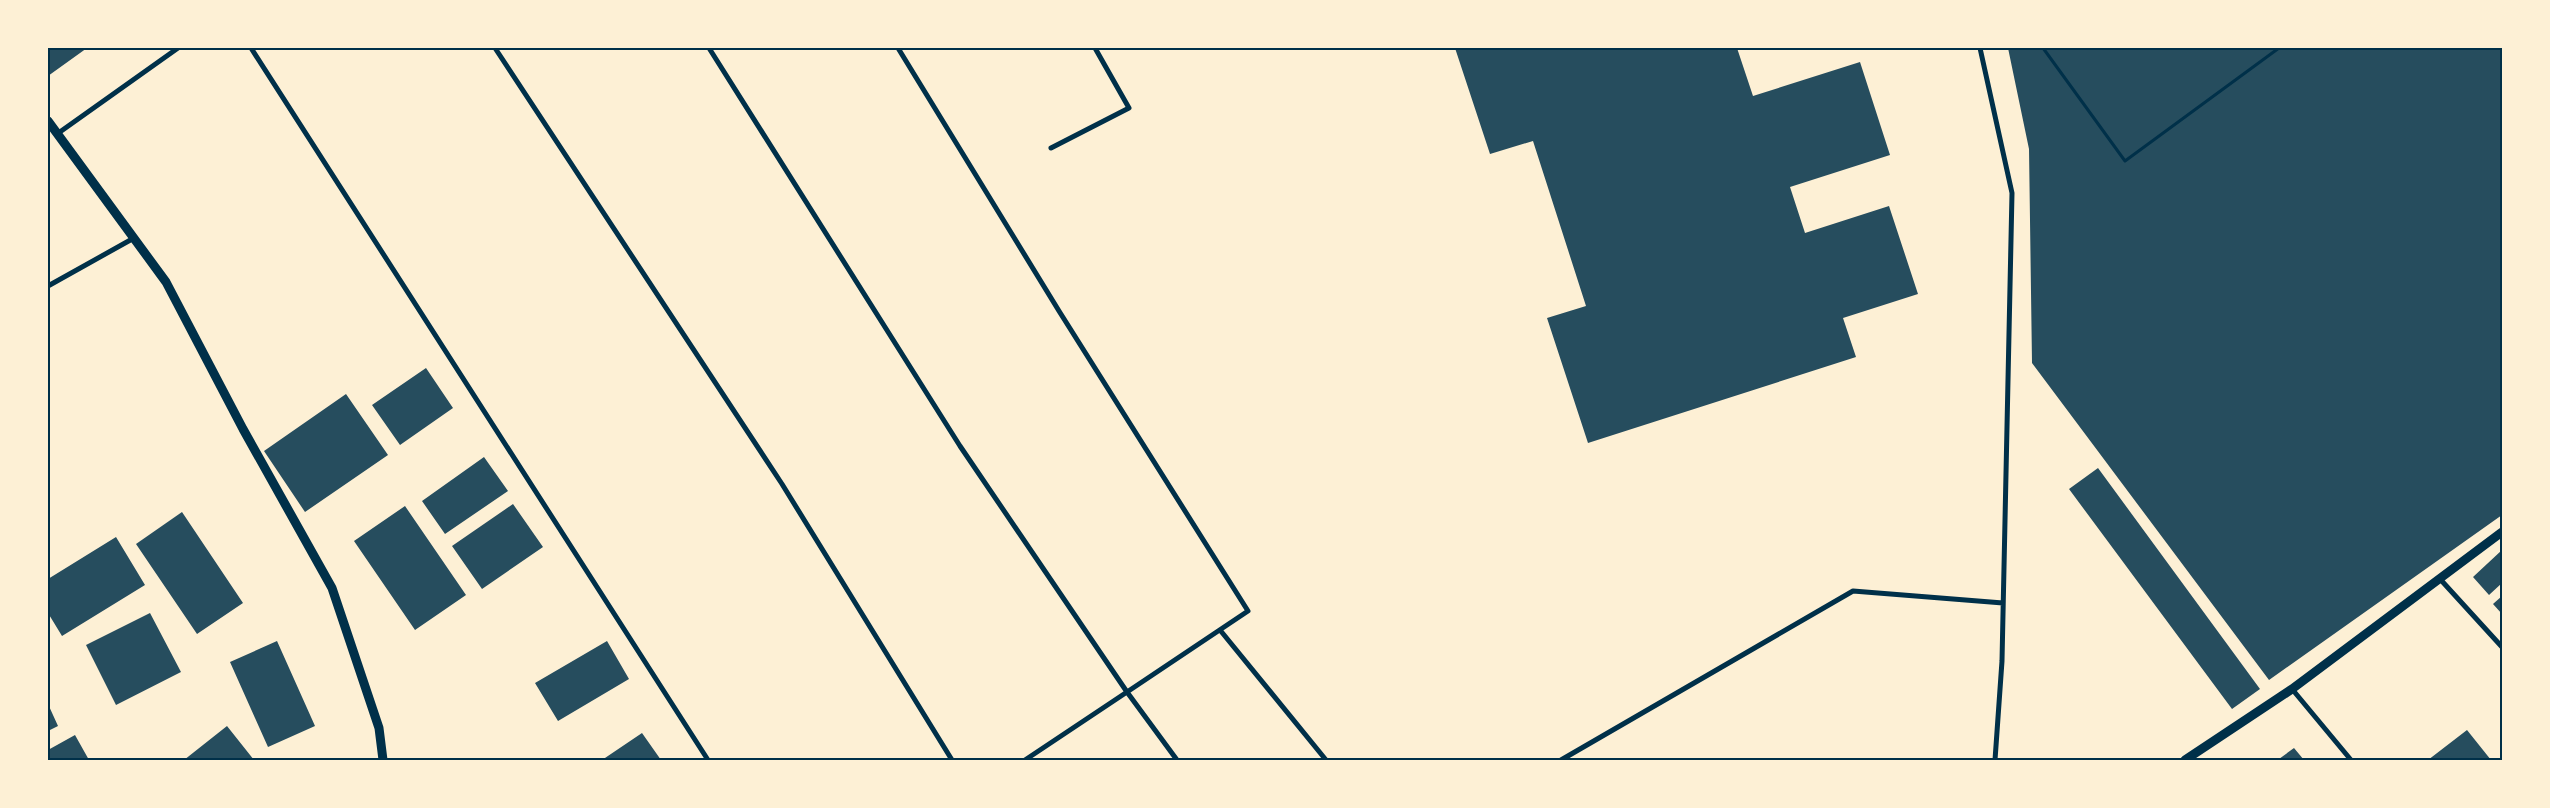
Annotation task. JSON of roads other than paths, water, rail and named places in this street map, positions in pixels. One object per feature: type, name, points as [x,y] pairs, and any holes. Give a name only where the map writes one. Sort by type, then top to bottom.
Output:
[{"type":"street","points":[[57,134],[178,48]]},
{"type":"street","points":[[251,48],[708,760]]},
{"type":"street","points":[[495,48],[782,484],[952,760]]},
{"type":"street","points":[[709,48],[960,446],[1127,692],[1178,760]]},
{"type":"street","points":[[898,48],[1058,311],[1248,611],[1025,760]]},
{"type":"street","points":[[1051,148],[1129,108],[1095,48]]},
{"type":"street","points":[[1980,48],[2012,192],[2002,661],[1995,760]]},
{"type":"street","points":[[48,121],[166,282],[243,429],[332,588],[379,728],[383,760]]},
{"type":"street","points":[[48,286],[134,238]]},
{"type":"street","points":[[2185,760],[2292,689],[2502,532]]},
{"type":"street","points":[[2440,579],[2502,648]]},
{"type":"street","points":[[1561,760],[1853,591],[2003,603]]},
{"type":"street","points":[[1220,630],[1326,760]]},
{"type":"street","points":[[2292,689],[2351,760]]}]
